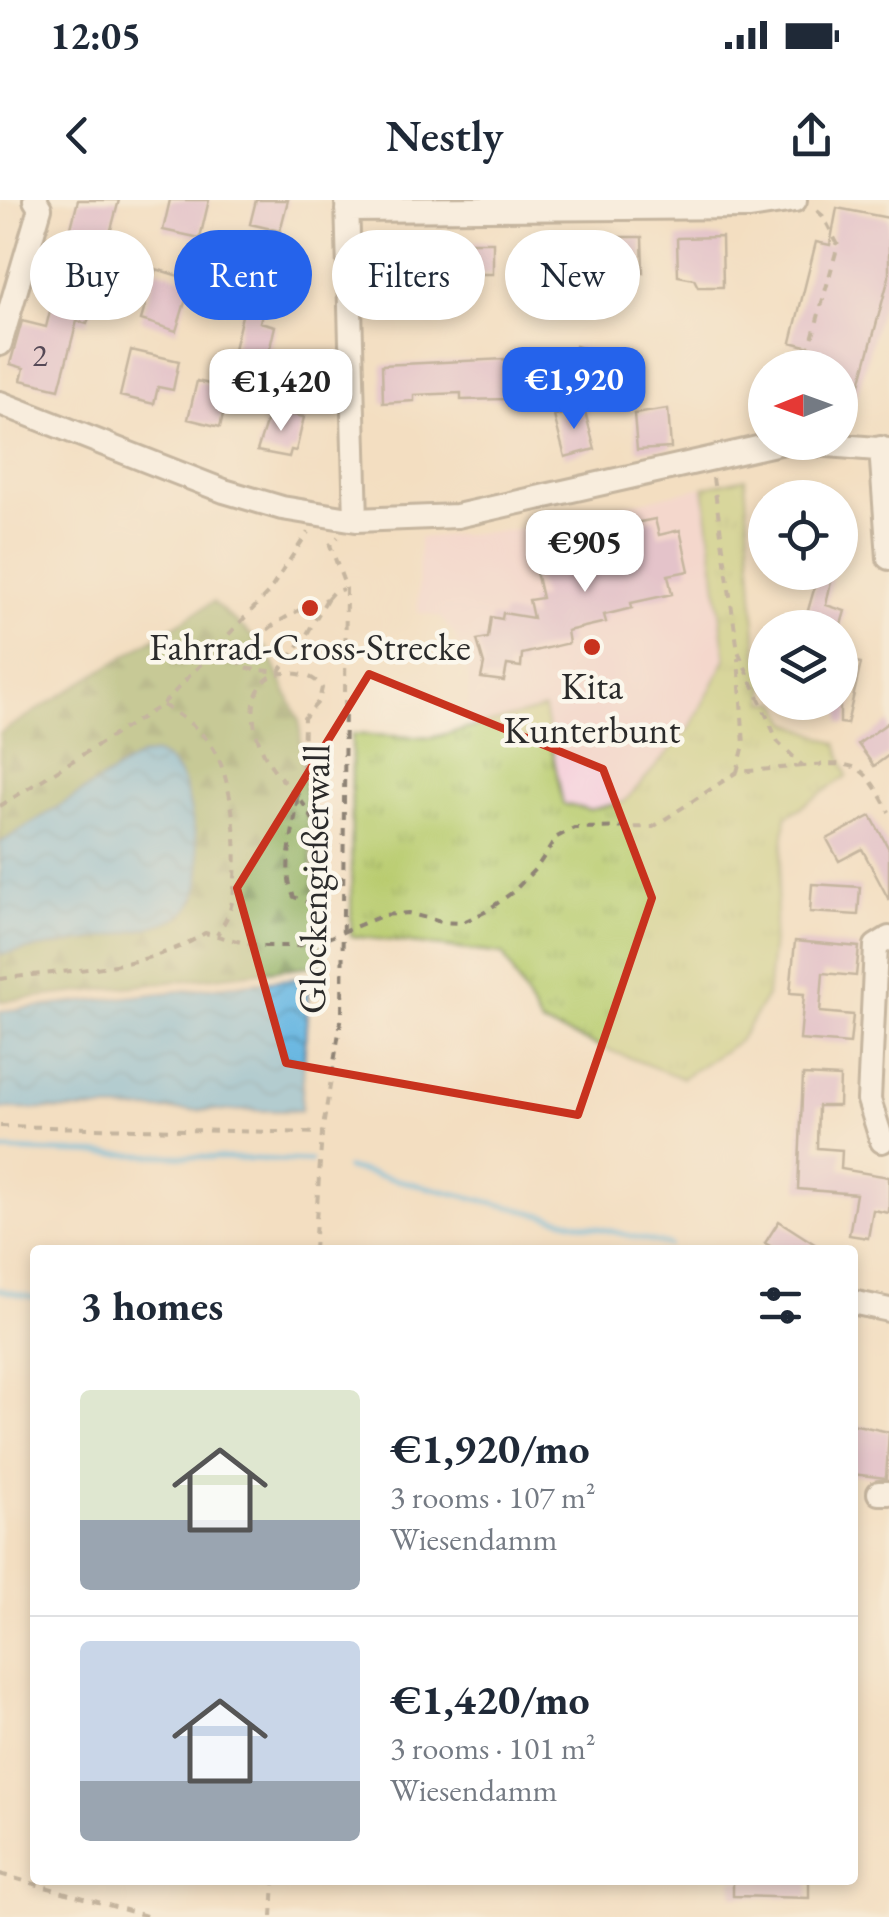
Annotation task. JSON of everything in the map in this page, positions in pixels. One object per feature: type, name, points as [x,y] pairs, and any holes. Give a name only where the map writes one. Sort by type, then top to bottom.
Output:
[{"type":"street","points":[[0,344],[40,208],[35,200]]},
{"type":"street","points":[[356,520],[347,205],[750,207],[795,200]]},
{"type":"street","points":[[0,403],[224,491],[356,520],[457,516],[748,451]]},
{"type":"street","points":[[858,448],[885,450],[889,558]]},
{"type":"street","points":[[882,1141],[869,1100],[876,946],[889,938]]},
{"type":"street","points":[[858,1303],[889,1310]]},
{"type":"path","points":[[806,200],[823,216],[838,245],[809,350]]},
{"type":"path","points":[[712,460],[738,651],[744,745],[737,772]]},
{"type":"path","points":[[0,806],[162,705],[268,592],[298,550],[314,513]]},
{"type":"path","name":"Glockengießerwall","points":[[314,1245],[322,1133],[342,1015],[346,588],[330,545],[356,520]]},
{"type":"path","points":[[327,599],[301,607],[265,628],[239,656],[242,668],[279,672],[313,678],[322,688],[319,701],[304,718],[304,768],[297,798],[289,857],[294,897],[310,903],[319,900],[322,893],[322,844],[308,810],[297,798],[262,755],[254,722],[255,696],[268,677],[279,672],[308,634],[332,592],[346,588]]},
{"type":"path","points":[[738,651],[778,742],[803,766]]},
{"type":"path","points":[[162,705],[189,721],[212,747],[228,789],[236,870],[231,909],[217,934]]},
{"type":"path","points":[[0,979],[144,959],[182,948],[205,933],[257,946],[296,946],[384,915],[408,913],[461,923],[514,892],[557,837],[574,828],[653,826],[737,772],[845,762],[870,776],[889,812]]},
{"type":"path","points":[[0,1126],[322,1133]]},
{"type":"path","points":[[0,1874],[30,1883]]},
{"type":"path","points":[[38,1885],[150,1917]]},
{"type":"path","points":[[272,1917],[274,1885]]},
{"type":"highlighted area","points":[[369,674],[603,769],[652,898],[578,1115],[286,1063],[237,888]]},
{"type":"shaded area","name":"Kita Kunterbunt","points":[[704,487],[726,659],[690,728],[623,802],[590,810],[562,804],[544,709],[469,726],[468,675],[455,635],[440,617],[418,612],[419,538],[513,530]]},
{"type":"green space","points":[[745,478],[748,590],[753,590],[754,610],[748,610],[748,720],[787,720],[837,744],[847,776],[786,817],[767,996],[739,1041],[682,1078],[541,1024],[503,954],[351,936],[352,734],[431,738],[544,709],[563,804],[590,810],[624,802],[690,728],[726,659],[704,487]]},
{"type":"green space","points":[[213,602],[267,649],[299,720],[321,965],[0,1001],[0,954],[147,927],[183,914],[196,898],[156,754],[140,756],[0,843],[0,733]]},
{"type":"water","points":[[156,754],[177,772],[190,808],[200,876],[189,908],[148,928],[0,954],[0,843],[140,756]]},
{"type":"water","points":[[309,977],[301,1111],[0,1109],[0,1011]]},
{"type":"building","points":[[78,200],[119,200],[111,230],[70,230]]},
{"type":"building","points":[[170,200],[209,200],[202,230],[163,230]]},
{"type":"building","points":[[256,200],[288,200],[280,230],[250,224]]},
{"type":"building","points":[[837,208],[889,218],[889,277],[858,392],[858,350],[812,350],[791,342],[816,242],[830,245]]},
{"type":"building","points":[[640,237],[642,237],[640,273]]},
{"type":"building","points":[[722,237],[723,287],[698,287],[694,279],[678,276],[677,238]]},
{"type":"building","points":[[485,242],[493,242],[493,274],[485,274]]},
{"type":"building","points":[[156,269],[174,274],[174,320],[179,320],[176,331],[141,320],[154,320]]},
{"type":"building","points":[[48,320],[88,320],[87,324],[77,321],[59,389],[21,380],[24,368],[10,364],[22,321],[46,327]]},
{"type":"building","points":[[241,320],[260,320],[275,326],[265,369],[240,363],[244,351],[234,349]]},
{"type":"building","points":[[576,346],[598,352],[597,358],[611,361],[606,384],[591,381],[590,388],[567,383]]},
{"type":"building","points":[[131,350],[179,361],[173,390],[158,387],[154,404],[120,396]]},
{"type":"building","points":[[505,359],[506,399],[461,400],[461,393],[414,395],[414,401],[383,403],[382,365]]},
{"type":"building","points":[[197,381],[229,389],[220,427],[188,419]]},
{"type":"building","points":[[584,408],[595,449],[565,457],[554,416]]},
{"type":"building","points":[[668,409],[671,448],[637,450],[634,414]]},
{"type":"building","points":[[270,410],[304,417],[296,451],[291,450],[289,457],[257,451]]},
{"type":"building","points":[[655,519],[659,535],[680,530],[689,571],[668,575],[672,594],[631,603],[632,608],[604,615],[606,622],[567,631],[569,643],[522,654],[521,667],[507,665],[504,681],[481,678],[484,664],[477,640],[488,638],[491,617],[502,619],[503,613],[533,618],[529,600],[542,598],[534,563],[565,556],[566,561],[630,546],[625,525]]},
{"type":"building","points":[[814,590],[829,590],[826,605],[842,610],[808,610]]},
{"type":"building","points":[[889,722],[889,755],[874,766],[858,744]]},
{"type":"building","points":[[871,816],[889,849],[889,900],[862,849],[839,861],[827,839]]},
{"type":"building","points":[[812,884],[860,887],[858,915],[810,912]]},
{"type":"building","points":[[795,941],[859,947],[856,976],[823,973],[820,1012],[853,1015],[850,1044],[800,1040],[804,994],[790,993]]},
{"type":"building","points":[[803,1075],[840,1077],[839,1106],[818,1106],[817,1148],[842,1150],[841,1169],[889,1177],[889,1213],[873,1210],[868,1238],[849,1235],[856,1194],[798,1189]]},
{"type":"building","points":[[779,1221],[816,1245],[768,1245],[765,1243]]},
{"type":"building","points":[[858,1425],[889,1432],[886,1478],[858,1475]]},
{"type":"building","points":[[733,1885],[809,1885],[809,1898],[733,1896]]},
{"type":"waterway","points":[[0,1150],[310,1161]]},
{"type":"waterway","points":[[347,1168],[669,1245]]},
{"type":"waterway","points":[[0,1290],[30,1297]]},
{"type":"place","name":"Fahrrad-Cross-Strecke","points":[[310,608]]},
{"type":"place","name":"Kita Kunterbunt","points":[[592,647]]}]
